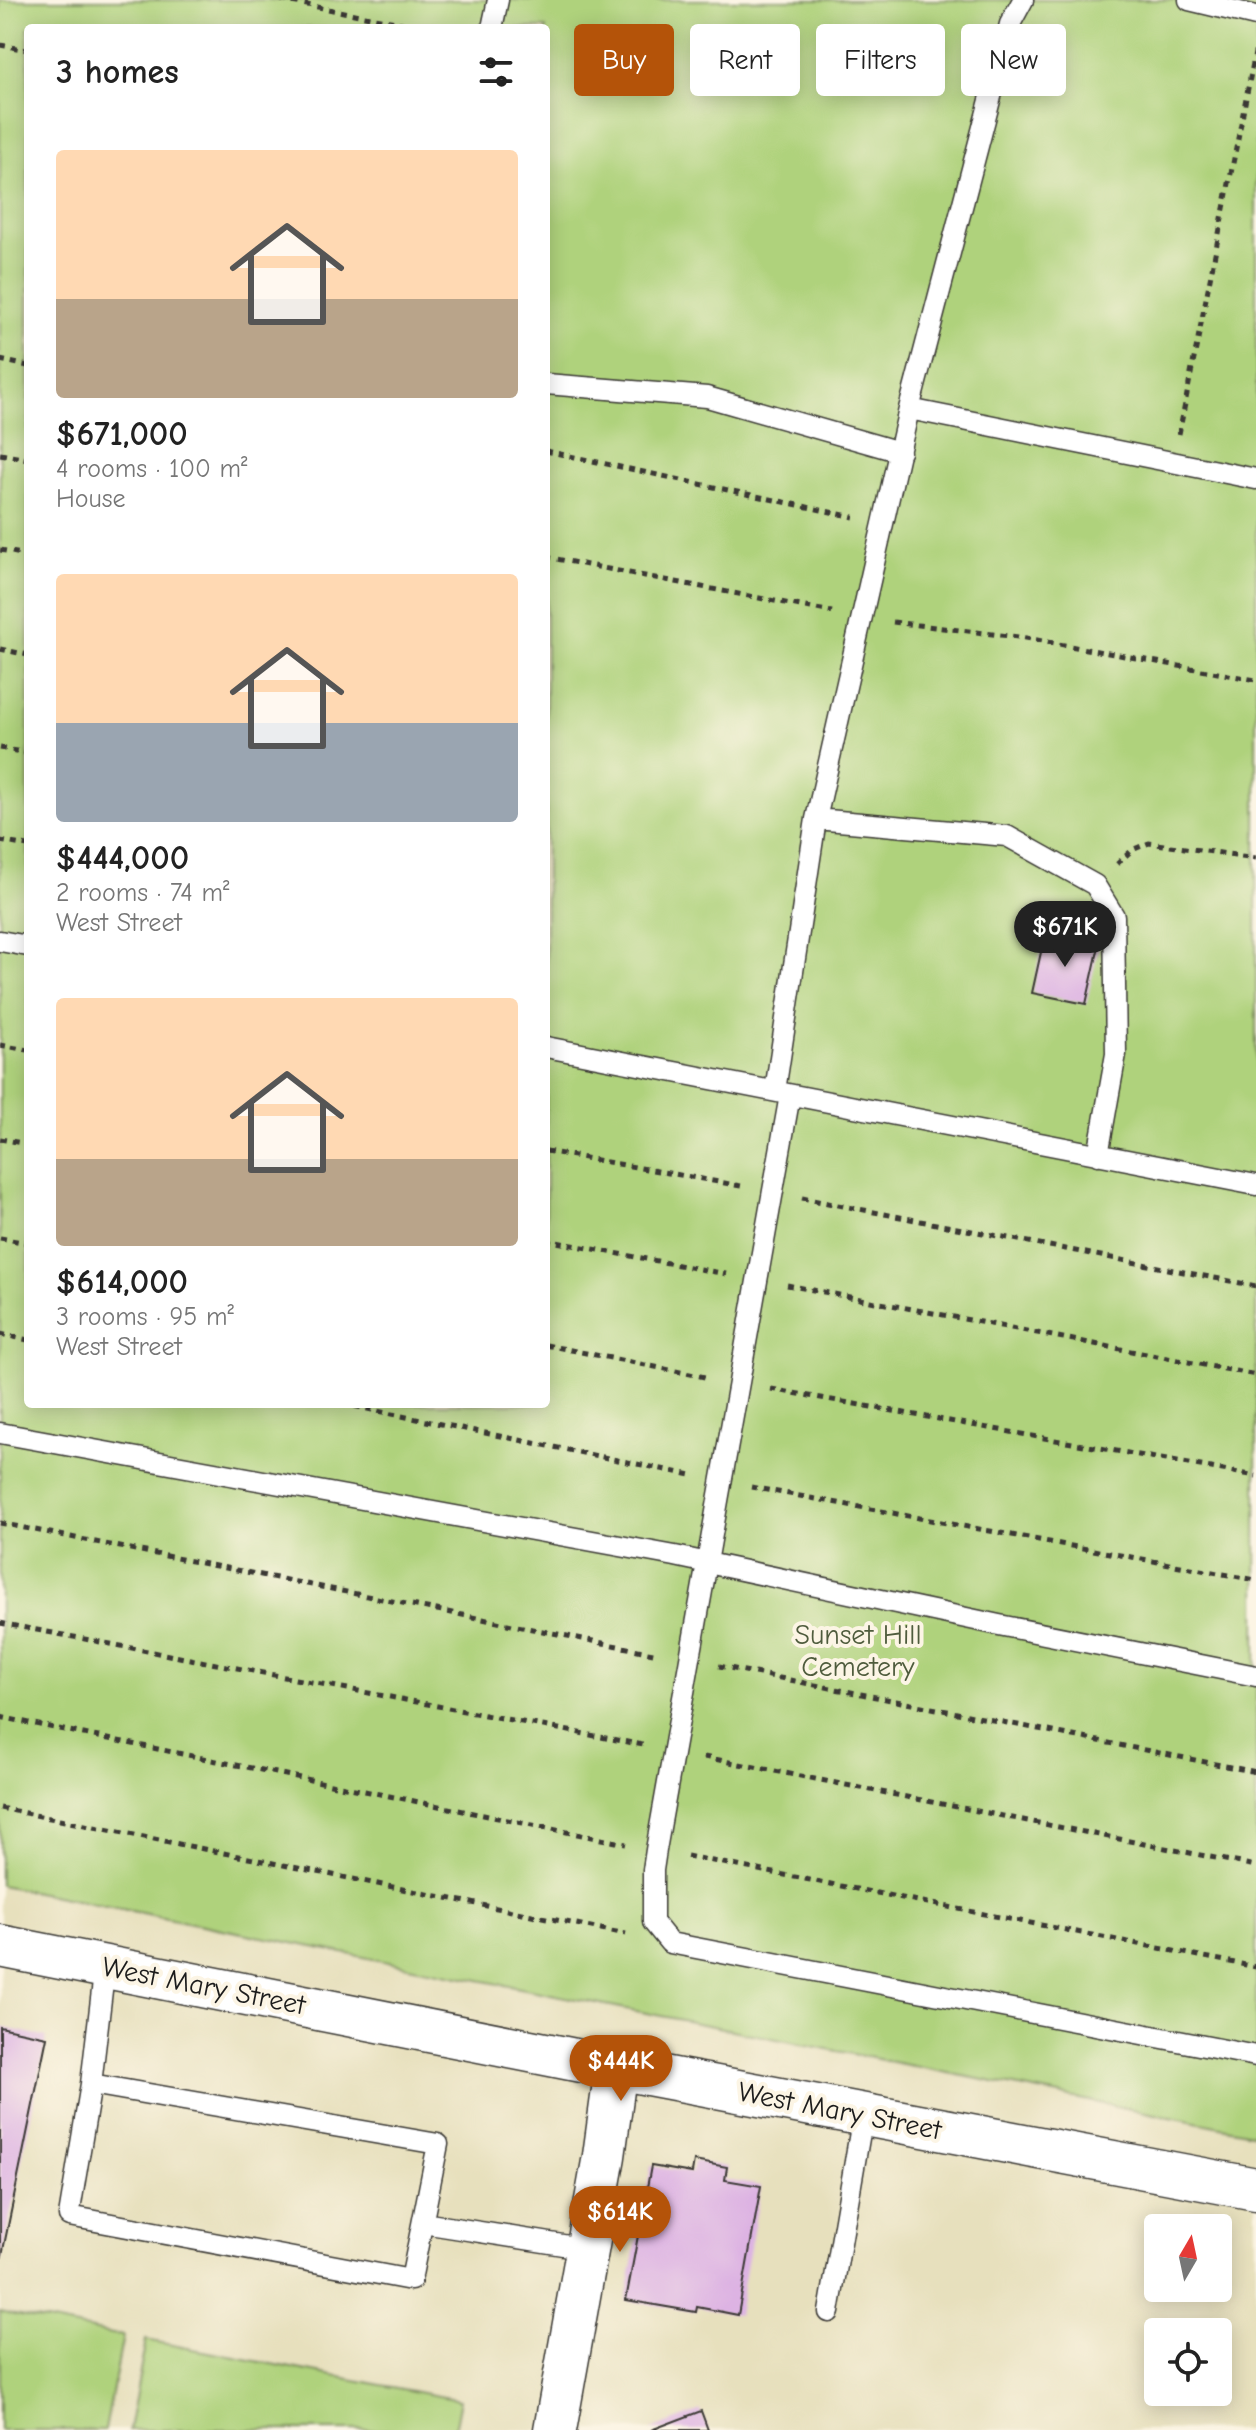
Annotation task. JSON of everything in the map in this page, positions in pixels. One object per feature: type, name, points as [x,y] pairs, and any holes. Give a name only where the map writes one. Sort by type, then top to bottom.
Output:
[{"type":"street","name":"West Mary Street","points":[[0,1946],[616,2068],[1256,2189]]},
{"type":"street","points":[[555,2430],[604,2156],[616,2068]]},
{"type":"lane","points":[[493,24],[498,0]]},
{"type":"lane","points":[[1023,0],[1010,24],[909,409],[816,819],[782,1093],[775,1192],[653,1870],[653,1922],[670,1943],[1256,2056]]},
{"type":"lane","points":[[1189,0],[1256,16]]},
{"type":"lane","points":[[550,384],[707,397],[900,452]]},
{"type":"lane","points":[[909,409],[1256,479]]},
{"type":"lane","points":[[816,819],[1007,836],[1095,885],[1114,916],[1116,1054],[1098,1155]]},
{"type":"lane","points":[[0,941],[24,945]]},
{"type":"lane","points":[[550,1048],[1256,1185]]},
{"type":"lane","points":[[0,1433],[707,1563],[1256,1676]]},
{"type":"lane","points":[[91,2084],[438,2144],[411,2280],[69,2216],[91,2084],[105,1965]]},
{"type":"lane","points":[[829,2312],[863,2115]]},
{"type":"lane","points":[[423,2223],[588,2249]]},
{"type":"path","points":[[281,0],[406,24]]},
{"type":"path","points":[[0,45],[24,49]]},
{"type":"path","points":[[1174,462],[1256,48]]},
{"type":"path","points":[[0,360],[24,365]]},
{"type":"path","points":[[550,452],[883,523]]},
{"type":"path","points":[[0,454],[24,458]]},
{"type":"path","points":[[0,550],[24,554]]},
{"type":"path","points":[[550,558],[862,618],[1026,638],[1256,680]]},
{"type":"path","points":[[0,649],[24,654]]},
{"type":"path","points":[[0,748],[24,752]]},
{"type":"path","points":[[0,841],[24,845]]},
{"type":"path","points":[[1095,885],[1132,850],[1149,843],[1256,858]]},
{"type":"path","points":[[0,1045],[24,1049]]},
{"type":"path","points":[[0,1139],[24,1143]]},
{"type":"path","points":[[550,1152],[775,1192],[1256,1286]]},
{"type":"path","points":[[0,1238],[24,1242]]},
{"type":"path","points":[[550,1241],[1256,1375]]},
{"type":"path","points":[[0,1334],[24,1339]]},
{"type":"path","points":[[550,1346],[739,1384],[1256,1476]]},
{"type":"path","points":[[363,1408],[722,1481],[1256,1580]]},
{"type":"path","points":[[0,1523],[1256,1772]]},
{"type":"path","points":[[0,1623],[1256,1866]]},
{"type":"path","points":[[0,1808],[670,1943]]},
{"type":"green space","name":"Sunset Hill Cemetery","points":[[0,0],[1256,0],[1256,2134],[0,1885]]},
{"type":"green space","points":[[0,2312],[123,2336],[105,2430],[0,2430]]},
{"type":"green space","points":[[146,2340],[460,2400],[454,2430],[129,2430]]},
{"type":"building","points":[[1045,934],[1099,946],[1086,1004],[1032,993]]},
{"type":"building","points":[[0,2027],[47,2037],[1,2260],[0,2260]]},
{"type":"building","points":[[694,2161],[727,2167],[725,2180],[761,2186],[738,2315],[697,2307],[696,2312],[626,2300],[651,2166],[692,2173]]},
{"type":"building","points":[[701,2411],[708,2430],[651,2430]]}]
